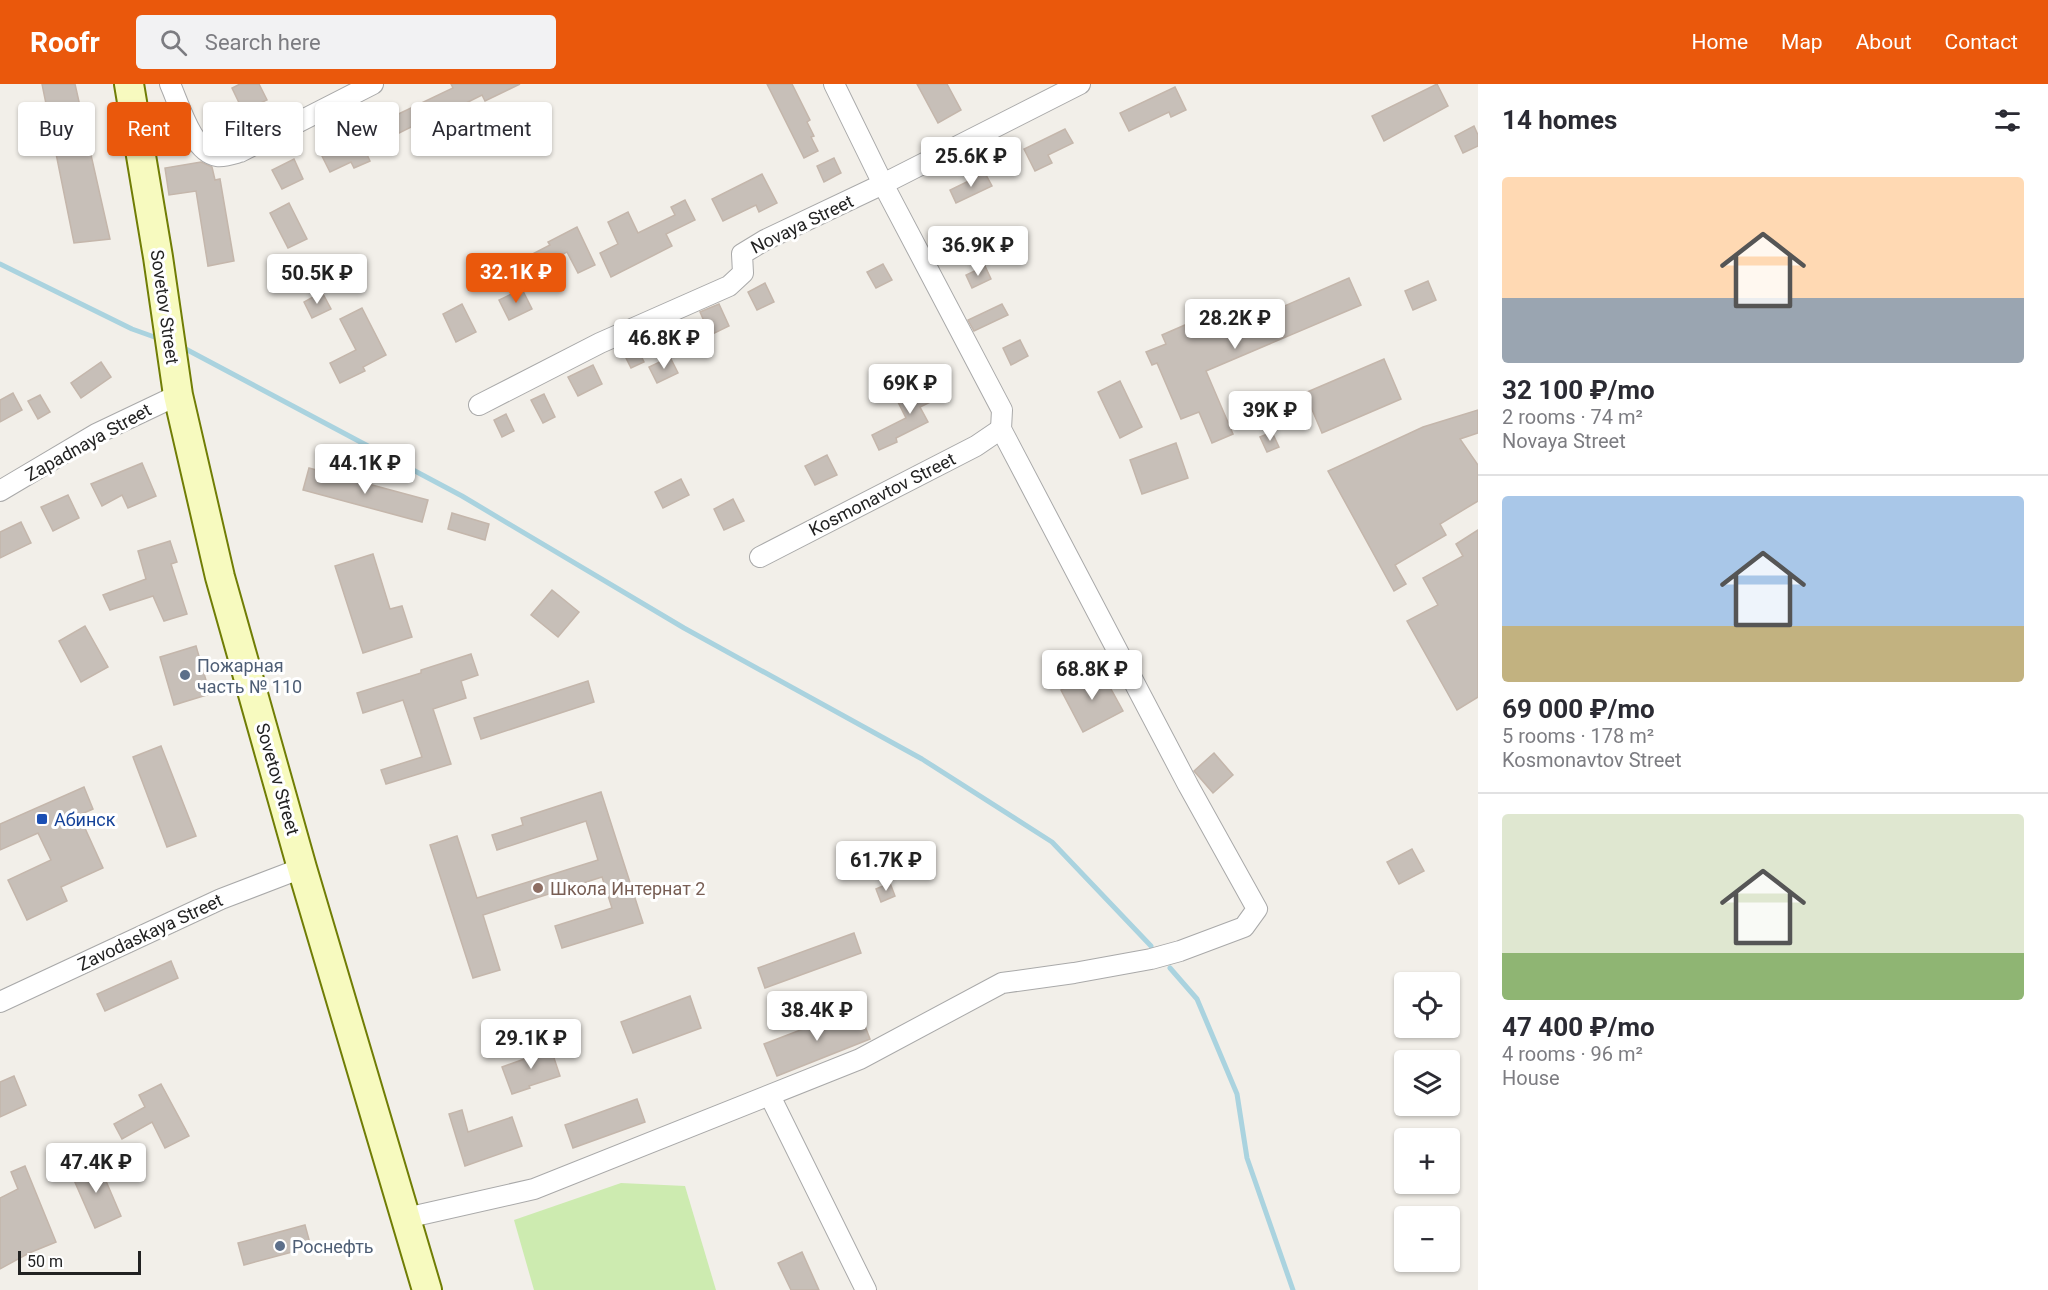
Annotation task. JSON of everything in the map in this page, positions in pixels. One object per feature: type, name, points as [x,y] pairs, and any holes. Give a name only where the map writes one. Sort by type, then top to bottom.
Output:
[{"type":"main road","name":"Sovetov Street","points":[[129,84],[178,394],[220,577],[302,868],[427,1290]]},
{"type":"street","points":[[170,84],[196,143],[214,156],[226,156],[240,152],[373,84]]},
{"type":"street","points":[[406,1218],[534,1189],[770,1096],[860,1059],[1002,983],[1074,974],[1180,951],[1244,927],[1257,909],[1188,785],[1001,429],[1002,410],[834,84]]},
{"type":"street","name":"Novaya Street","points":[[479,405],[600,344],[729,286],[743,273],[742,254],[765,240],[884,184],[1080,84]]},
{"type":"street","name":"Zapadnaya Street","points":[[0,491],[96,434],[178,394]]},
{"type":"street","name":"Kosmonavtov Street","points":[[760,556],[976,446],[1001,429]]},
{"type":"street","name":"Zavodaskaya Street","points":[[0,1002],[221,899],[302,868]]},
{"type":"street","points":[[770,1096],[866,1290]]},
{"type":"green space","points":[[621,1183],[685,1186],[716,1290],[534,1290],[514,1220]]},
{"type":"building","points":[[42,84],[75,84],[79,102],[46,102]]},
{"type":"building","points":[[240,84],[259,84],[267,100],[239,102],[232,88]]},
{"type":"building","points":[[451,84],[520,84],[485,101],[482,95],[468,102],[424,102],[453,88]]},
{"type":"building","points":[[767,84],[792,84],[810,120],[807,122],[818,151],[804,158]]},
{"type":"building","points":[[917,84],[947,84],[961,110],[938,123]]},
{"type":"building","points":[[1437,84],[1448,106],[1384,141],[1372,116]]},
{"type":"building","points":[[1175,87],[1186,110],[1171,117],[1169,112],[1129,131],[1120,113]]},
{"type":"building","points":[[411,108],[411,127],[399,133],[399,114]]},
{"type":"building","points":[[1474,126],[1478,135],[1478,146],[1463,153],[1455,136]]},
{"type":"building","points":[[1065,129],[1073,143],[1048,155],[1052,163],[1035,171],[1024,149]]},
{"type":"building","points":[[56,156],[91,156],[110,239],[74,243]]},
{"type":"building","points":[[322,156],[368,156],[370,161],[354,168],[351,162],[330,172]]},
{"type":"building","points":[[834,158],[841,173],[824,182],[817,166]]},
{"type":"building","points":[[294,159],[303,179],[282,189],[272,170]]},
{"type":"building","points":[[201,162],[212,167],[215,180],[220,179],[234,261],[208,266],[196,191],[169,195],[165,168]]},
{"type":"building","points":[[985,173],[992,186],[956,203],[950,190]]},
{"type":"building","points":[[762,174],[777,203],[759,212],[756,205],[723,221],[712,199]]},
{"type":"building","points":[[685,200],[695,220],[666,234],[672,246],[611,277],[600,253],[618,244],[608,222],[628,212],[638,233],[675,215],[671,207]]},
{"type":"building","points":[[289,203],[307,239],[288,248],[270,213]]},
{"type":"building","points":[[577,227],[595,265],[578,273],[567,252],[542,264],[544,268],[524,277],[517,262],[550,245],[548,242]]},
{"type":"building","points":[[883,264],[892,280],[876,288],[867,272]]},
{"type":"building","points":[[985,266],[991,279],[972,288],[966,275]]},
{"type":"building","points":[[1349,278],[1361,305],[1206,371],[1233,434],[1212,443],[1199,412],[1181,419],[1157,363],[1152,365],[1146,352],[1166,344],[1162,335],[1194,321],[1198,330],[1217,322],[1222,333]]},
{"type":"building","points":[[1428,281],[1436,300],[1413,310],[1405,291]]},
{"type":"building","points":[[765,283],[774,302],[757,310],[748,292]]},
{"type":"building","points":[[522,289],[532,309],[509,320],[499,300]]},
{"type":"building","points":[[322,292],[331,309],[312,318],[304,302]]},
{"type":"building","points":[[462,304],[476,332],[456,342],[443,314]]},
{"type":"building","points":[[719,304],[729,326],[698,341],[701,347],[687,354],[677,334],[704,321],[700,312]]},
{"type":"building","points":[[1002,304],[1008,315],[974,331],[968,320]]},
{"type":"building","points":[[362,308],[386,355],[363,367],[365,371],[340,383],[330,363],[356,350],[340,319]]},
{"type":"building","points":[[1020,340],[1028,356],[1011,365],[1003,348]]},
{"type":"building","points":[[635,344],[644,362],[631,368],[622,350]]},
{"type":"building","points":[[670,357],[678,373],[657,383],[649,367]]},
{"type":"building","points":[[1384,359],[1401,399],[1322,433],[1305,393]]},
{"type":"building","points":[[101,362],[111,377],[81,398],[71,383]]},
{"type":"building","points":[[593,365],[602,384],[578,396],[568,377]]},
{"type":"building","points":[[941,381],[947,394],[920,407],[928,422],[896,438],[897,442],[879,450],[872,435],[906,418],[898,402]]},
{"type":"building","points":[[1120,381],[1142,427],[1120,438],[1098,392]]},
{"type":"building","points":[[13,393],[22,410],[0,422],[0,400]]},
{"type":"building","points":[[544,394],[555,417],[543,423],[531,400]]},
{"type":"building","points":[[40,395],[50,412],[38,419],[28,401]]},
{"type":"building","points":[[1478,410],[1478,433],[1460,439],[1478,465],[1478,501],[1440,524],[1446,535],[1395,565],[1406,584],[1394,591],[1328,471],[1423,427]]},
{"type":"building","points":[[506,414],[514,431],[502,437],[494,420]]},
{"type":"building","points":[[1272,432],[1279,447],[1267,452],[1260,437]]},
{"type":"building","points":[[1176,443],[1188,478],[1142,494],[1130,460]]},
{"type":"building","points":[[827,455],[837,475],[815,485],[805,466]]},
{"type":"building","points":[[142,463],[156,496],[128,508],[122,495],[102,506],[91,484]]},
{"type":"building","points":[[309,468],[428,500],[422,522],[303,490]]},
{"type":"building","points":[[681,479],[689,495],[663,508],[655,492]]},
{"type":"building","points":[[68,495],[79,518],[53,531],[41,507]]},
{"type":"building","points":[[733,499],[744,521],[724,530],[714,509]]},
{"type":"building","points":[[452,513],[489,524],[485,540],[448,529]]},
{"type":"building","points":[[21,522],[31,543],[0,558],[0,532]]},
{"type":"building","points":[[1478,530],[1478,697],[1457,710],[1407,621],[1438,605],[1423,578],[1463,556],[1456,544]]},
{"type":"building","points":[[170,541],[177,562],[171,564],[187,614],[164,621],[153,596],[110,610],[103,595],[146,579],[138,551]]},
{"type":"building","points":[[373,554],[390,609],[402,606],[412,637],[363,653],[335,566]]},
{"type":"building","points":[[552,590],[579,612],[558,637],[531,615]]},
{"type":"building","points":[[85,626],[108,667],[81,682],[59,641]]},
{"type":"building","name":"Пожарная часть № 110","points":[[196,646],[210,694],[174,705],[160,657]]},
{"type":"building","points":[[471,654],[478,675],[461,681],[466,698],[433,709],[451,764],[386,784],[381,770],[422,757],[403,700],[363,713],[357,693]]},
{"type":"building","points":[[1100,669],[1123,711],[1083,732],[1061,690]]},
{"type":"building","points":[[588,681],[594,702],[481,739],[474,718]]},
{"type":"building","points":[[161,746],[196,836],[167,847],[133,757]]},
{"type":"building","points":[[1214,753],[1233,775],[1213,793],[1194,771]]},
{"type":"building","points":[[84,787],[93,809],[79,815],[103,868],[61,887],[67,901],[27,920],[8,880],[51,860],[38,833],[0,850],[0,824]]},
{"type":"building","points":[[601,792],[643,923],[562,948],[555,926],[612,908],[602,877],[483,915],[500,970],[473,978],[430,845],[457,836],[477,898],[598,860],[586,821],[497,850],[492,835],[523,825],[521,818]]},
{"type":"building","points":[[1412,849],[1424,871],[1399,884],[1387,862]]},
{"type":"building","points":[[890,883],[895,896],[881,902],[876,889]]},
{"type":"building","points":[[854,933],[861,953],[765,988],[758,968]]},
{"type":"building","points":[[171,961],[178,978],[105,1011],[97,994]]},
{"type":"building","points":[[690,996],[701,1028],[633,1053],[621,1022]]},
{"type":"building","points":[[858,1008],[870,1039],[777,1076],[764,1044]]},
{"type":"building","points":[[550,1046],[560,1076],[512,1094],[502,1067],[530,1057],[529,1053]]},
{"type":"building","points":[[14,1076],[26,1105],[0,1117],[0,1082]]},
{"type":"building","points":[[161,1084],[189,1136],[165,1148],[152,1122],[122,1139],[114,1124],[145,1107],[139,1095]]},
{"type":"building","points":[[637,1099],[645,1122],[573,1148],[565,1125]]},
{"type":"building","points":[[462,1110],[468,1132],[512,1117],[522,1146],[465,1166],[449,1114]]},
{"type":"building","points":[[97,1160],[121,1216],[95,1228],[70,1171]]},
{"type":"building","points":[[25,1166],[56,1242],[29,1253],[0,1269],[0,1198],[18,1189],[11,1172]]},
{"type":"building","points":[[305,1225],[311,1247],[244,1265],[238,1243]]},
{"type":"building","points":[[802,1252],[819,1290],[791,1290],[778,1263]]},
{"type":"waterway","points":[[0,264],[132,329],[160,339]]},
{"type":"waterway","points":[[180,346],[462,496],[684,628],[922,759],[1052,842],[1151,946]]},
{"type":"waterway","points":[[1170,968],[1197,999],[1237,1094],[1247,1158],[1293,1290]]},
{"type":"place","name":"Пожарная часть № 110","points":[[185,675]]},
{"type":"place","name":"Абинск","points":[[42,819]]},
{"type":"place","name":"Школа Интернат 2","points":[[538,888]]},
{"type":"place","name":"Роснефть","points":[[280,1246]]}]
